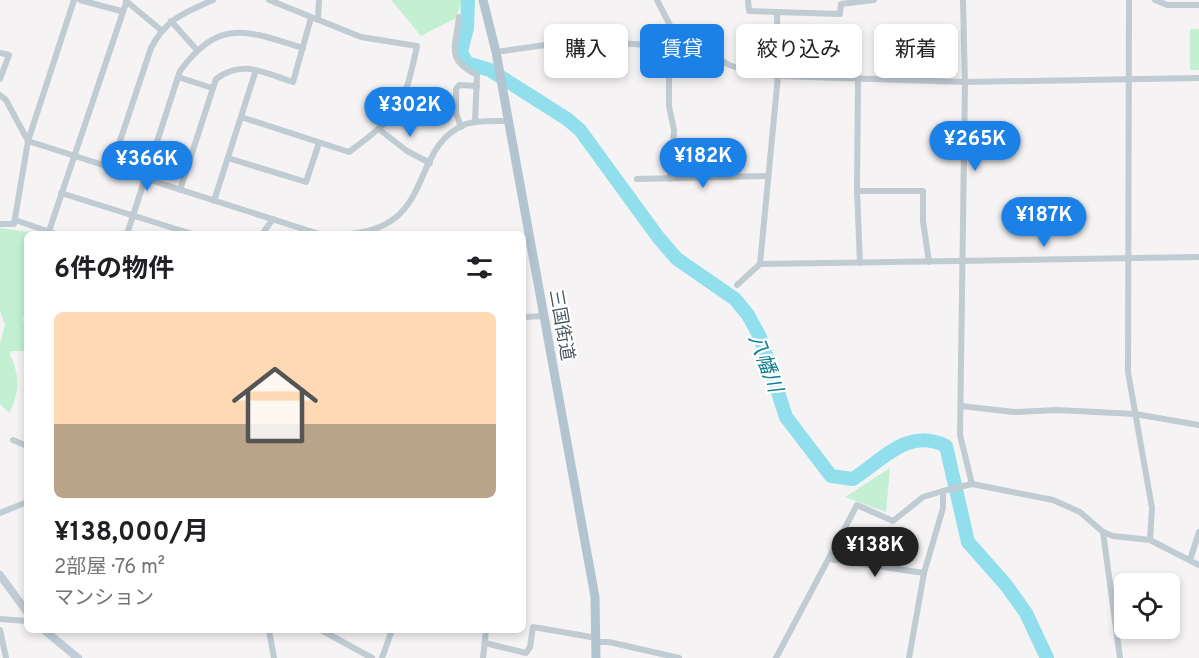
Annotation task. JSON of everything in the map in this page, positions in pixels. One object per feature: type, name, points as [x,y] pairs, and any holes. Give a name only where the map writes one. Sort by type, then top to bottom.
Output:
[{"type":"main road","name":"三国街道","points":[[483,0],[496,52],[595,597],[597,658]]},
{"type":"main road","points":[[0,575],[24,608]]},
{"type":"main road","points":[[48,633],[78,658]]},
{"type":"street","points":[[0,224],[14,224],[28,141],[74,0]]},
{"type":"street","points":[[80,0],[121,11]]},
{"type":"street","points":[[111,168],[151,48],[161,30],[171,21],[213,0]]},
{"type":"street","points":[[241,117],[350,152],[380,130],[399,108],[408,89],[417,46],[361,37],[269,0]]},
{"type":"street","points":[[318,20],[319,0]]},
{"type":"street","points":[[657,0],[669,24]]},
{"type":"street","points":[[748,0],[749,11],[840,14],[841,4],[874,0]]},
{"type":"street","points":[[963,0],[965,82],[960,435],[972,484]]},
{"type":"street","points":[[1129,0],[1128,372],[1152,508],[1150,540]]},
{"type":"street","points":[[1155,0],[1167,4],[1199,5]]},
{"type":"street","points":[[15,220],[49,231],[126,1],[161,30]]},
{"type":"street","points":[[777,12],[777,24]]},
{"type":"street","points":[[459,17],[453,53],[459,64],[477,75],[475,122]]},
{"type":"street","points":[[180,190],[216,79],[228,70],[241,67],[292,82],[311,18]]},
{"type":"street","points":[[171,21],[196,49]]},
{"type":"street","points":[[129,231],[178,77],[196,49],[233,31],[252,32],[303,48]]},
{"type":"street","points":[[496,52],[581,40],[640,44]]},
{"type":"street","points":[[0,53],[9,55],[0,79]]},
{"type":"street","points":[[214,201],[256,70]]},
{"type":"street","points":[[178,77],[212,88]]},
{"type":"street","points":[[669,78],[669,106],[674,130],[670,179]]},
{"type":"street","points":[[760,264],[778,78]]},
{"type":"street","points":[[831,78],[965,82],[1199,78]]},
{"type":"street","points":[[858,79],[857,191],[860,263]]},
{"type":"street","points":[[461,127],[456,113],[456,89],[459,85],[477,86]]},
{"type":"street","points":[[0,95],[6,100],[28,141],[310,231]]},
{"type":"street","points":[[364,231],[374,229],[400,216],[418,190],[439,144],[461,127],[475,122],[508,121]]},
{"type":"street","points":[[380,130],[407,151],[430,162]]},
{"type":"street","points":[[228,158],[306,182],[319,142]]},
{"type":"street","points":[[637,178],[768,176]]},
{"type":"street","points":[[857,191],[923,191],[923,221],[929,262]]},
{"type":"street","points":[[61,193],[183,231]]},
{"type":"street","points":[[264,231],[273,219]]},
{"type":"street","points":[[737,285],[760,264],[1199,257]]},
{"type":"street","points":[[526,317],[543,316]]},
{"type":"street","points":[[961,406],[1014,412],[1057,410],[1135,414],[1199,425]]},
{"type":"street","points":[[13,440],[24,445]]},
{"type":"street","points":[[776,658],[857,505],[893,521],[923,497],[972,484],[1053,500],[1080,512],[1103,532],[1113,537],[1150,540],[1199,565]]},
{"type":"street","points":[[909,658],[924,573],[946,490]]},
{"type":"street","points":[[0,513],[24,503]]},
{"type":"street","points":[[1103,532],[1120,658]]},
{"type":"street","points":[[1190,560],[1199,532]]},
{"type":"street","points":[[830,559],[924,573]]},
{"type":"street","points":[[0,619],[24,621]]},
{"type":"street","points":[[484,643],[526,653],[530,646],[532,627],[680,658]]},
{"type":"street","points":[[0,630],[6,658]]},
{"type":"street","points":[[270,633],[274,658]]},
{"type":"street","points":[[326,633],[372,658]]},
{"type":"street","points":[[382,658],[391,633]]},
{"type":"street","points":[[483,658],[486,633]]},
{"type":"green space","points":[[391,0],[462,0],[456,18],[421,36]]},
{"type":"green space","points":[[1190,29],[1199,29],[1199,70],[1190,70]]},
{"type":"green space","points":[[0,228],[24,231],[24,351],[11,351],[10,355],[16,370],[17,391],[9,413],[0,404],[0,343],[5,325],[0,311]]},
{"type":"green space","points":[[890,468],[886,512],[845,497]]},
{"type":"waterway","name":"八幡川","points":[[468,0],[467,28],[461,52],[467,63],[490,70],[567,119],[580,130],[658,237],[677,259],[735,299],[748,315],[760,337],[786,417],[831,476],[853,479],[886,455],[908,443],[920,440],[946,446],[968,542],[1006,585],[1026,613],[1047,658]]}]
